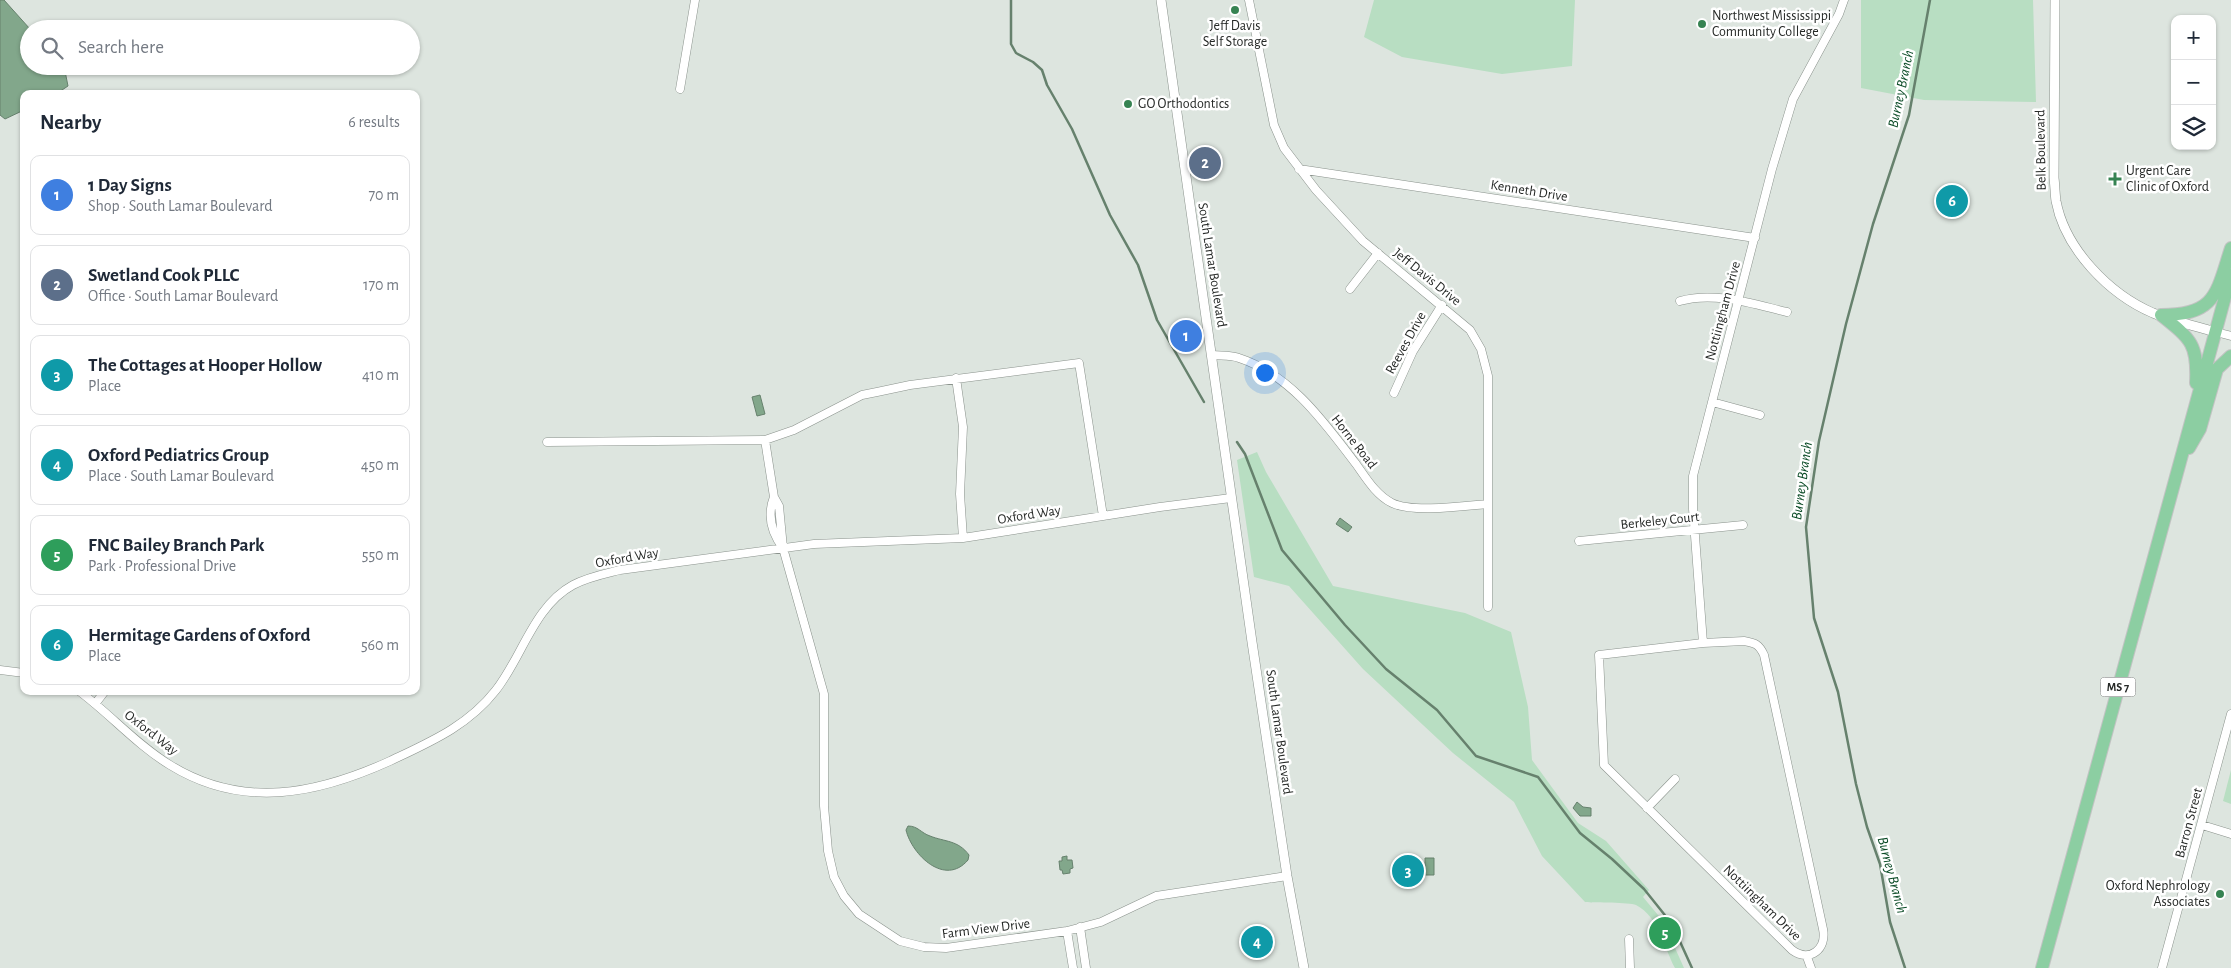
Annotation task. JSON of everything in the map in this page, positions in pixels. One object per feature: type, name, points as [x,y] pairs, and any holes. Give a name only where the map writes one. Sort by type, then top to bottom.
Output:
[{"type":"highway","points":[[2161,315],[2192,312],[2212,298],[2231,248]]},
{"type":"highway","name":"MS 7","points":[[2042,968],[2231,275]]},
{"type":"highway","points":[[2161,315],[2186,336],[2193,346],[2197,367],[2195,407]]},
{"type":"highway","points":[[2180,463],[2200,429],[2217,369],[2231,356]]},
{"type":"street","points":[[680,89],[695,0]]},
{"type":"street","name":"South Lamar Boulevard","points":[[1161,0],[1231,498],[1287,876],[1304,968]]},
{"type":"street","name":"Jeff Davis Drive","points":[[1249,0],[1274,125],[1284,148],[1299,169],[1360,238],[1470,330],[1481,349],[1488,376],[1488,606]]},
{"type":"street","name":"Nottiingham Drive","points":[[1703,643],[1694,530],[1694,476],[1772,169],[1793,99],[1831,31],[1844,0]]},
{"type":"street","name":"Belk Boulevard","points":[[2055,0],[2054,141],[2056,202],[2065,228],[2095,273],[2114,290],[2153,312],[2216,332]]},
{"type":"street","name":"Kenneth Drive","points":[[1299,169],[1755,238]]},
{"type":"street","points":[[1350,289],[1378,253]]},
{"type":"street","points":[[1680,301],[1694,297],[1738,301],[1787,312]]},
{"type":"street","name":"Reeves Drive","points":[[1394,393],[1413,351],[1442,305]]},
{"type":"street","points":[[2216,332],[2231,336]]},
{"type":"street","name":"Horne Road","points":[[1212,356],[1238,358],[1246,361],[1271,373],[1302,397],[1376,491],[1392,504],[1407,507],[1487,504]]},
{"type":"street","points":[[547,442],[765,440],[794,430],[862,396],[910,385],[1078,363],[1103,516]]},
{"type":"street","points":[[956,378],[963,426],[960,494],[963,538]]},
{"type":"street","points":[[1712,402],[1760,415]]},
{"type":"street","name":"Farm View Drive","points":[[765,440],[774,496],[779,506],[783,548],[824,694],[824,806],[828,851],[834,877],[844,896],[859,914],[900,941],[924,947],[946,948],[1067,931],[1101,922],[1156,896],[1287,876]]},
{"type":"street","name":"Oxford Way","points":[[84,695],[170,765],[205,781],[240,791],[296,792],[323,787],[380,765],[453,730],[477,712],[496,690],[540,616],[553,601],[572,586],[592,576],[620,570],[814,544],[963,538],[1231,498]]},
{"type":"street","name":"Berkeley Court","points":[[1579,541],[1743,525]]},
{"type":"street","name":"Nottiingham Drive","points":[[1703,643],[1754,643],[1760,647],[1764,655],[1824,936],[1823,942],[1816,952],[1807,957],[1800,956],[1792,950],[1604,765],[1599,655],[1703,643]]},
{"type":"street","points":[[0,670],[20,672]]},
{"type":"street","points":[[95,704],[102,695]]},
{"type":"street","name":"Barron Street","points":[[2162,968],[2231,714]]},
{"type":"street","points":[[1647,808],[1675,779]]},
{"type":"street","points":[[2202,825],[2231,834]]},
{"type":"street","points":[[1080,927],[1086,968]]},
{"type":"street","points":[[1067,931],[1073,968]]},
{"type":"street","points":[[1629,939],[1630,968]]},
{"type":"street","points":[[1807,957],[1811,968]]},
{"type":"shaded area","points":[[0,0],[4,0],[22,20],[20,20],[20,75],[66,75],[68,86],[62,90],[20,90],[20,112],[5,119],[0,115]]},
{"type":"shaded area","points":[[1374,0],[1575,0],[1572,66],[1502,74],[1402,57],[1364,37]]},
{"type":"shaded area","points":[[1861,0],[2033,0],[2036,102],[1924,100],[1861,88]]},
{"type":"shaded area","points":[[760,395],[765,414],[757,416],[752,397]]},
{"type":"shaded area","points":[[1257,452],[1266,472],[1333,586],[1465,613],[1511,632],[1528,707],[1532,760],[1578,823],[1606,841],[1649,890],[1643,897],[1663,921],[1684,968],[1675,968],[1656,925],[1644,910],[1636,905],[1626,903],[1585,902],[1542,856],[1514,802],[1453,753],[1363,669],[1289,586],[1254,577],[1237,460]]},
{"type":"shaded area","points":[[1340,518],[1352,527],[1348,532],[1336,524]]},
{"type":"shaded area","points":[[2231,770],[2231,804],[2223,801]]},
{"type":"shaded area","points":[[1577,802],[1583,807],[1591,808],[1591,816],[1580,816],[1573,808]]},
{"type":"shaded area","points":[[908,826],[960,847],[969,855],[968,860],[959,867],[949,870],[940,869],[931,864],[922,858],[909,840],[906,830]]},
{"type":"shaded area","points":[[1067,856],[1067,860],[1072,860],[1073,868],[1070,869],[1070,873],[1063,874],[1062,870],[1060,870],[1059,861],[1062,861],[1062,857]]},
{"type":"shaded area","points":[[1425,858],[1434,858],[1434,875],[1425,875]]},
{"type":"waterway","points":[[1011,0],[1011,44],[1016,53],[1033,62],[1042,70],[1047,85],[1072,129],[1110,215],[1138,265],[1157,320],[1204,402]]},
{"type":"waterway","name":"Burney Branch","points":[[1905,968],[1890,922],[1880,864],[1867,827],[1856,784],[1838,692],[1814,618],[1806,527],[1819,441],[1846,324],[1873,224],[1909,115],[1930,0]]},
{"type":"waterway","points":[[1237,442],[1245,454],[1282,550],[1345,625],[1386,669],[1437,710],[1476,756],[1538,777],[1580,833],[1612,859],[1644,889],[1664,914],[1677,935],[1692,968]]},
{"type":"place","name":"Jeff Davis Self Storage","points":[[1235,10]]},
{"type":"place","name":"Northwest Mississippi Community College","points":[[1702,24]]},
{"type":"place","name":"GO Orthodontics","points":[[1128,104]]},
{"type":"place","name":"Swetland Cook PLLC","points":[[1205,163]]},
{"type":"place","name":"Urgent Care Clinic of Oxford","points":[[2115,179]]},
{"type":"place","name":"Hermitage Gardens of Oxford","points":[[1952,201]]},
{"type":"place","name":"1 Day Signs","points":[[1186,336]]},
{"type":"place","name":"The Cottages at Hooper Hollow","points":[[1408,871]]},
{"type":"place","name":"Oxford Nephrology Associates","points":[[2220,894]]},
{"type":"place","name":"FNC Bailey Branch Park","points":[[1665,933]]},
{"type":"place","name":"Oxford Pediatrics Group","points":[[1257,942]]}]
